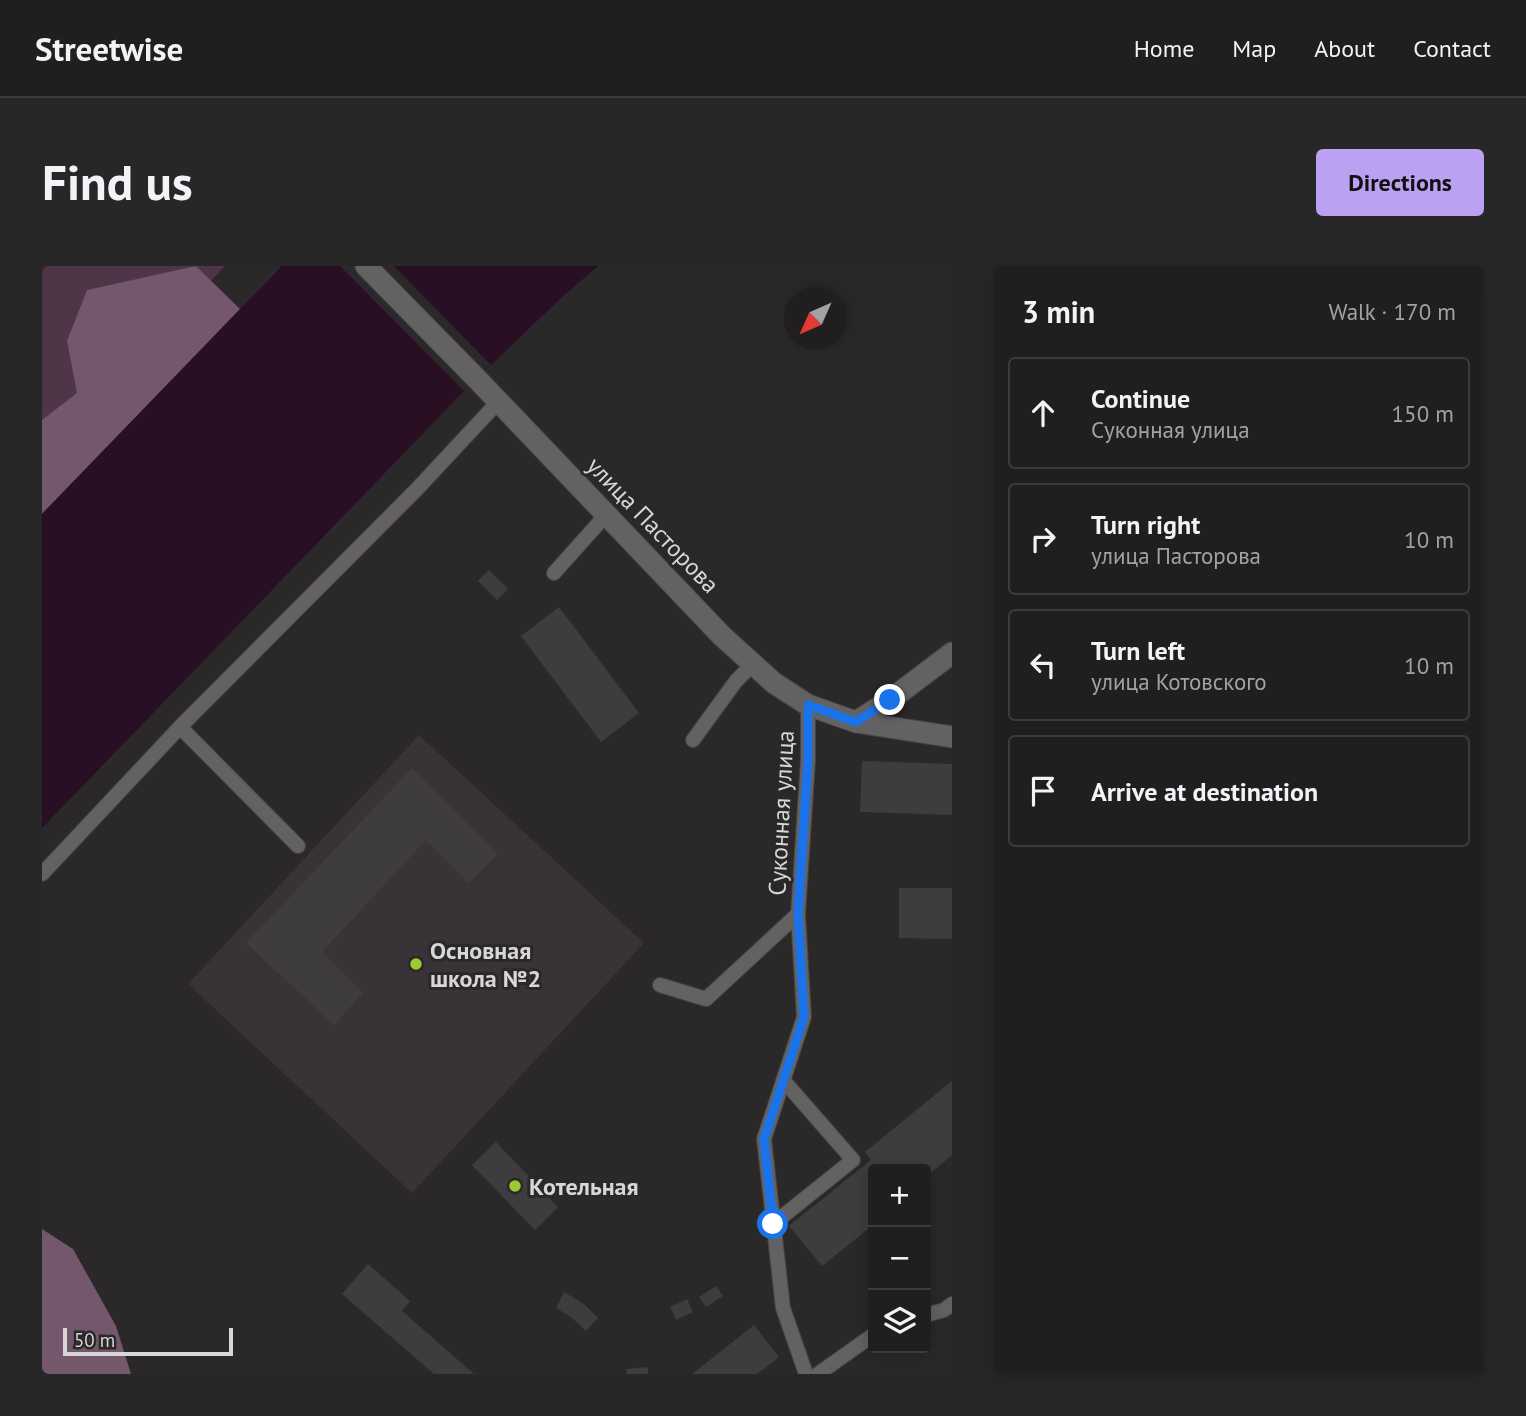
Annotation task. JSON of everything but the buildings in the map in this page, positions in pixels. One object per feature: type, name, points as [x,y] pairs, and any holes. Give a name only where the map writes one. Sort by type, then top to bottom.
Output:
[{"type":"street","name":"улица Пасторова","points":[[366,266],[499,401],[722,636],[774,683],[808,705],[856,722],[952,737]]},
{"type":"street","points":[[856,722],[952,653]]},
{"type":"lane","points":[[42,874],[180,727],[417,489],[499,401]]},
{"type":"lane","points":[[554,572],[605,516]]},
{"type":"lane","points":[[692,740],[736,681],[753,664]]},
{"type":"lane","name":"Суконная улица","points":[[806,1374],[783,1308],[764,1139],[804,1017],[798,914],[808,760],[808,705]]},
{"type":"lane","points":[[180,727],[298,846]]},
{"type":"lane","points":[[660,985],[706,999],[798,914]]},
{"type":"lane","points":[[773,1224],[853,1160],[784,1081]]},
{"type":"lane","points":[[931,1314],[944,1310],[952,1304]]},
{"type":"lane","points":[[818,1374],[868,1339]]},
{"type":"shaded area","points":[[42,266],[225,266],[42,458]]},
{"type":"shaded area","points":[[196,266],[240,309],[42,514],[42,420],[77,393],[67,341],[87,290]]},
{"type":"shaded area","points":[[282,266],[598,266],[464,391],[42,828],[42,514]]},
{"type":"shaded area","name":"Основная школа №2","points":[[419,735],[644,943],[412,1193],[188,984]]},
{"type":"shaded area","points":[[42,1229],[73,1249],[116,1326],[131,1374],[42,1374]]},
{"type":"pier","points":[[340,266],[394,266],[491,365],[464,391]]},
{"type":"place","name":"Основная школа №2","points":[[416,964]]},
{"type":"place","name":"Котельная","points":[[515,1186]]},
{"type":"route","points":[[773,1224],[764,1139],[804,1017],[798,914],[808,760],[808,705],[856,722],[890,700]]}]
